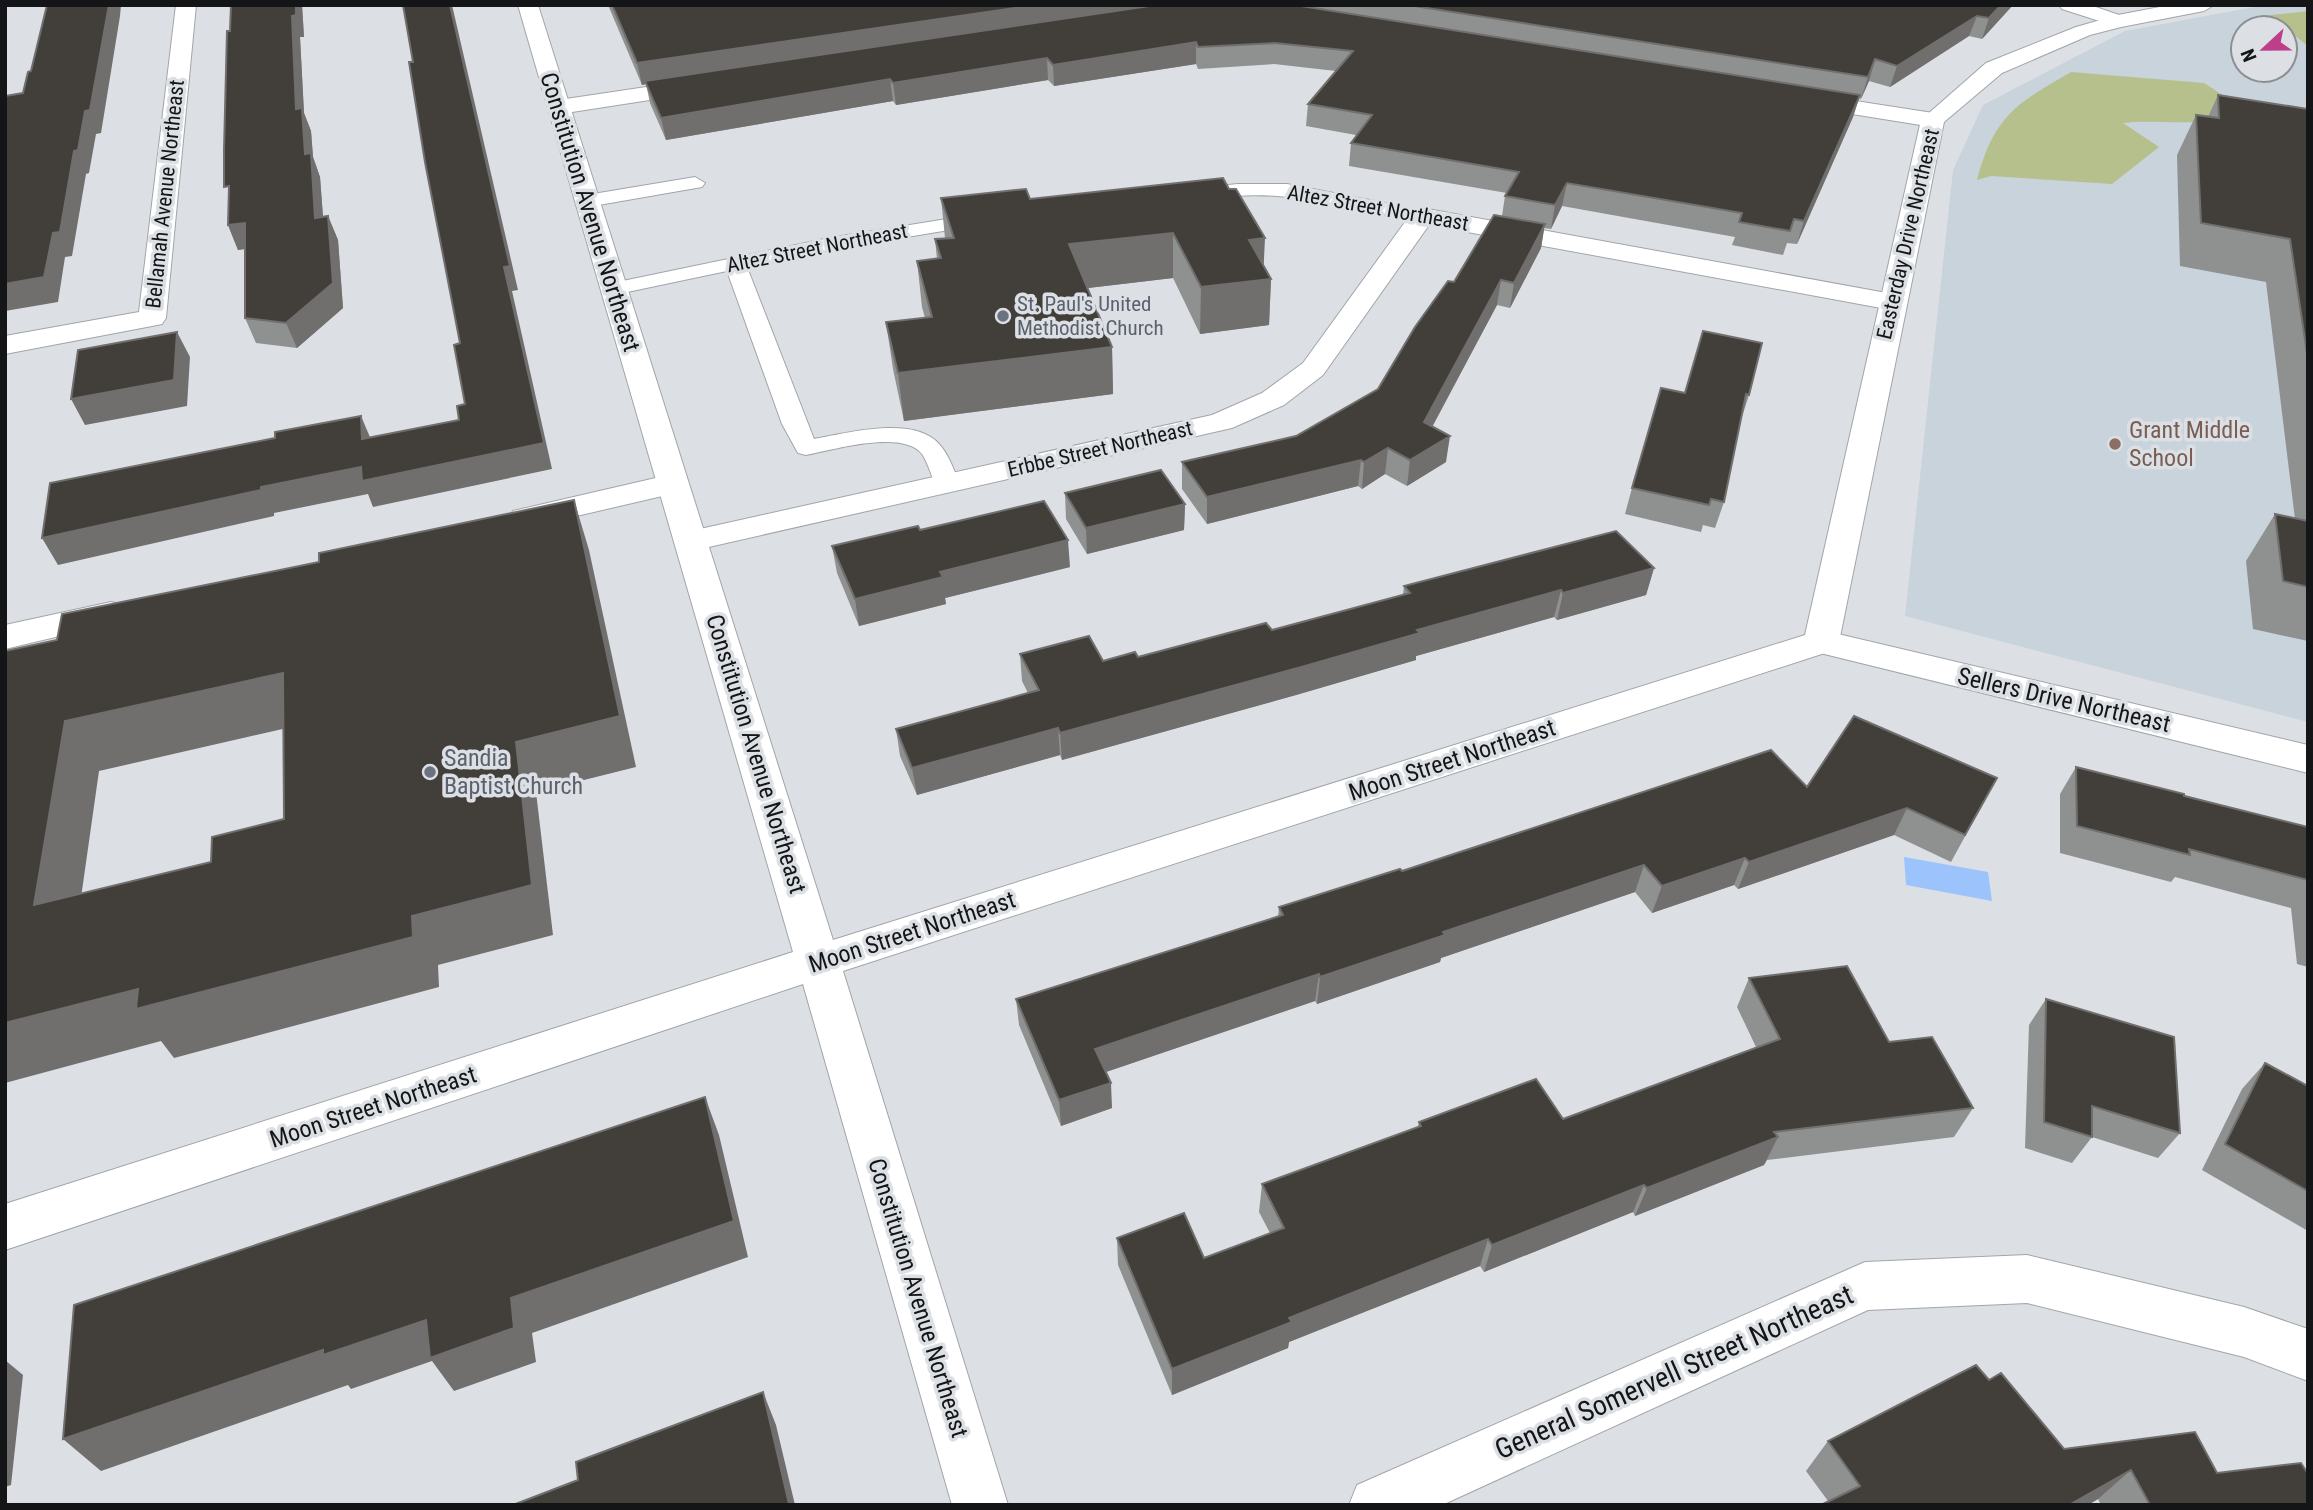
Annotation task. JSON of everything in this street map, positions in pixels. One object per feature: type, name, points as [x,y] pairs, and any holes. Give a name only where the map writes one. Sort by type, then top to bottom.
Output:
[{"type":"street","name":"Bellamah Avenue Northeast","points":[[5,345],[152,318],[186,5]]},
{"type":"street","name":"Constitution Avenue Northeast","points":[[528,5],[819,962],[980,1505]]},
{"type":"street","points":[[2069,5],[2118,21]]},
{"type":"street","name":"Easterday Drive Northeast","points":[[1821,642],[1933,120],[1994,68],[2083,31],[2118,21],[2204,5]]},
{"type":"street","points":[[559,107],[724,82]]},
{"type":"street","points":[[1784,96],[1933,120]]},
{"type":"street","name":"Altez Street Northeast","points":[[1422,216],[1892,302]]},
{"type":"street","name":"Erbbe Street Northeast","points":[[691,541],[1221,422],[1273,399],[1313,369],[1422,216]]},
{"type":"street","points":[[496,524],[673,484]]},
{"type":"street","points":[[5,637],[142,606]]},
{"type":"street","name":"Sellers Drive Northeast","points":[[1821,642],[2308,759]]},
{"type":"street","name":"Moon Street Northeast","points":[[5,1227],[819,962],[1821,642]]},
{"type":"street","name":"General Somervell Street Northeast","points":[[1377,1505],[1865,1286],[2027,1279],[2244,1332],[2308,1355]]},
{"type":"lane","points":[[587,201],[695,183]]},
{"type":"lane","name":"Altez Street Northeast","points":[[1177,197],[1238,190],[1287,190],[1422,216]]},
{"type":"lane","name":"Altez Street Northeast","points":[[613,289],[866,237],[1004,216]]},
{"type":"lane","points":[[735,264],[794,424],[806,448],[878,435],[913,438],[929,447],[947,483]]},
{"type":"shaded area","name":"Grant Middle School","points":[[2265,5],[2308,5],[2308,722],[1905,616],[1953,170],[1983,105],[2125,31]]},
{"type":"green space","points":[[2308,11],[2308,46],[2299,39],[2299,14],[2280,14]]},
{"type":"green space","points":[[2071,72],[2204,83],[2235,103],[2215,118],[2204,121],[2123,123],[2159,147],[2112,184],[1991,176],[1977,180],[1991,141],[2010,114],[2036,93]]},
{"type":"water","points":[[1904,857],[1988,872],[1992,901],[1906,885]]},
{"type":"building","points":[[47,5],[109,5],[90,110],[85,111],[78,150],[74,151],[60,232],[53,233],[44,277],[5,284],[5,96],[23,93]]},
{"type":"building","points":[[231,5],[296,5],[296,15],[292,16],[296,109],[302,108],[305,154],[311,153],[315,218],[328,216],[333,283],[286,323],[245,318],[245,223],[228,225],[229,186],[224,187],[224,150],[227,31],[230,31]]},
{"type":"building","points":[[403,5],[450,5],[510,266],[504,267],[544,443],[362,481],[361,467],[261,487],[261,490],[42,538],[50,483],[275,438],[275,432],[361,416],[362,439],[459,420],[457,406],[465,404],[454,345],[460,343],[425,162]]},
{"type":"building","points":[[612,5],[1035,5],[637,63]]},
{"type":"building","points":[[1156,5],[1295,5],[1860,95],[1804,221],[1794,219],[1790,231],[1739,222],[1742,213],[1567,183],[1555,205],[1505,196],[1519,172],[1351,143],[1372,115],[1308,104],[1353,51],[1275,43],[1198,47],[1196,42],[1053,65],[1047,58],[893,83],[890,79],[661,118],[645,81]]},
{"type":"building","points":[[1408,5],[2001,5],[1989,18],[1977,16],[1897,66],[1875,59],[1868,77]]},
{"type":"building","points":[[2218,95],[2308,109],[2308,360],[2290,239],[2201,223],[2196,115],[2219,118]]},
{"type":"building","points":[[1223,178],[1229,189],[1236,189],[1265,238],[1249,240],[1271,279],[1201,287],[1173,233],[1069,244],[1112,347],[898,373],[886,322],[932,317],[917,261],[941,258],[935,239],[954,238],[941,198],[1026,189],[1030,199]]},
{"type":"building","points":[[1494,215],[1545,224],[1514,283],[1501,280],[1424,422],[1450,436],[1410,460],[1388,448],[1364,462],[1361,460],[1207,497],[1182,462],[1296,436],[1378,389],[1415,327],[1448,281],[1454,282]]},
{"type":"building","points":[[1703,331],[1762,343],[1749,395],[1746,394],[1724,502],[1711,499],[1709,505],[1632,488],[1661,388],[1685,393]]},
{"type":"building","points":[[177,332],[174,380],[71,399],[78,350]]},
{"type":"building","points":[[1161,470],[1185,504],[1086,528],[1065,493]]},
{"type":"building","points":[[574,500],[620,716],[516,742],[532,885],[412,916],[413,937],[136,1009],[138,989],[5,1023],[5,651],[57,640],[62,614],[319,562],[319,553]],"holes":[[[283,673],[284,819],[212,837],[211,862],[34,905],[65,721]]]},
{"type":"building","points":[[1044,501],[1068,540],[940,572],[943,577],[855,599],[832,546],[918,526],[920,530]]},
{"type":"building","points":[[2275,514],[2308,521],[2308,587],[2283,581]]},
{"type":"building","points":[[1616,531],[1654,568],[1563,593],[1561,590],[1417,630],[1420,633],[1060,733],[1058,728],[912,768],[896,729],[1039,690],[1020,654],[1089,636],[1103,661],[1135,652],[1138,657],[1266,623],[1272,630],[1410,593],[1404,586]]},
{"type":"building","points":[[1854,716],[1997,778],[1965,835],[1907,808],[1749,862],[1745,858],[1662,886],[1644,865],[1443,932],[1445,935],[1320,977],[1319,974],[1095,1049],[1111,1083],[1059,1100],[1016,999],[1283,915],[1279,907],[1400,869],[1402,871],[1771,750],[1807,787]]},
{"type":"building","points":[[2076,767],[2308,827],[2308,880],[2189,849],[2190,855],[2077,826]]},
{"type":"building","points":[[1847,966],[1889,1042],[1932,1037],[1973,1108],[1774,1132],[1778,1137],[1647,1188],[1644,1185],[1492,1245],[1488,1239],[1289,1318],[1292,1322],[1172,1369],[1117,1238],[1184,1213],[1204,1258],[1284,1228],[1262,1184],[1421,1126],[1419,1122],[1536,1079],[1563,1119],[1780,1039],[1749,978]]},
{"type":"building","points":[[2046,999],[2174,1037],[2180,1133],[2092,1106],[2092,1137],[2044,1122]]},
{"type":"building","points":[[2265,1063],[2308,1086],[2308,1191],[2225,1144]]},
{"type":"building","points":[[705,1097],[734,1221],[511,1298],[514,1328],[430,1358],[426,1320],[323,1355],[323,1350],[63,1439],[74,1305]]},
{"type":"building","points":[[1976,1365],[1989,1380],[2001,1373],[2064,1449],[2195,1432],[2217,1473],[2301,1463],[2308,1474],[2308,1505],[2150,1505],[2131,1470],[2069,1505],[1821,1505],[1860,1486],[1828,1441]]},
{"type":"building","points":[[763,1392],[789,1504],[513,1505],[578,1480],[576,1462]]},
{"type":"place","name":"St. Paul's United Methodist Church","points":[[1003,316]]},
{"type":"place","name":"Grant Middle School","points":[[2115,444]]},
{"type":"place","name":"Sandia Baptist Church","points":[[430,772]]}]
